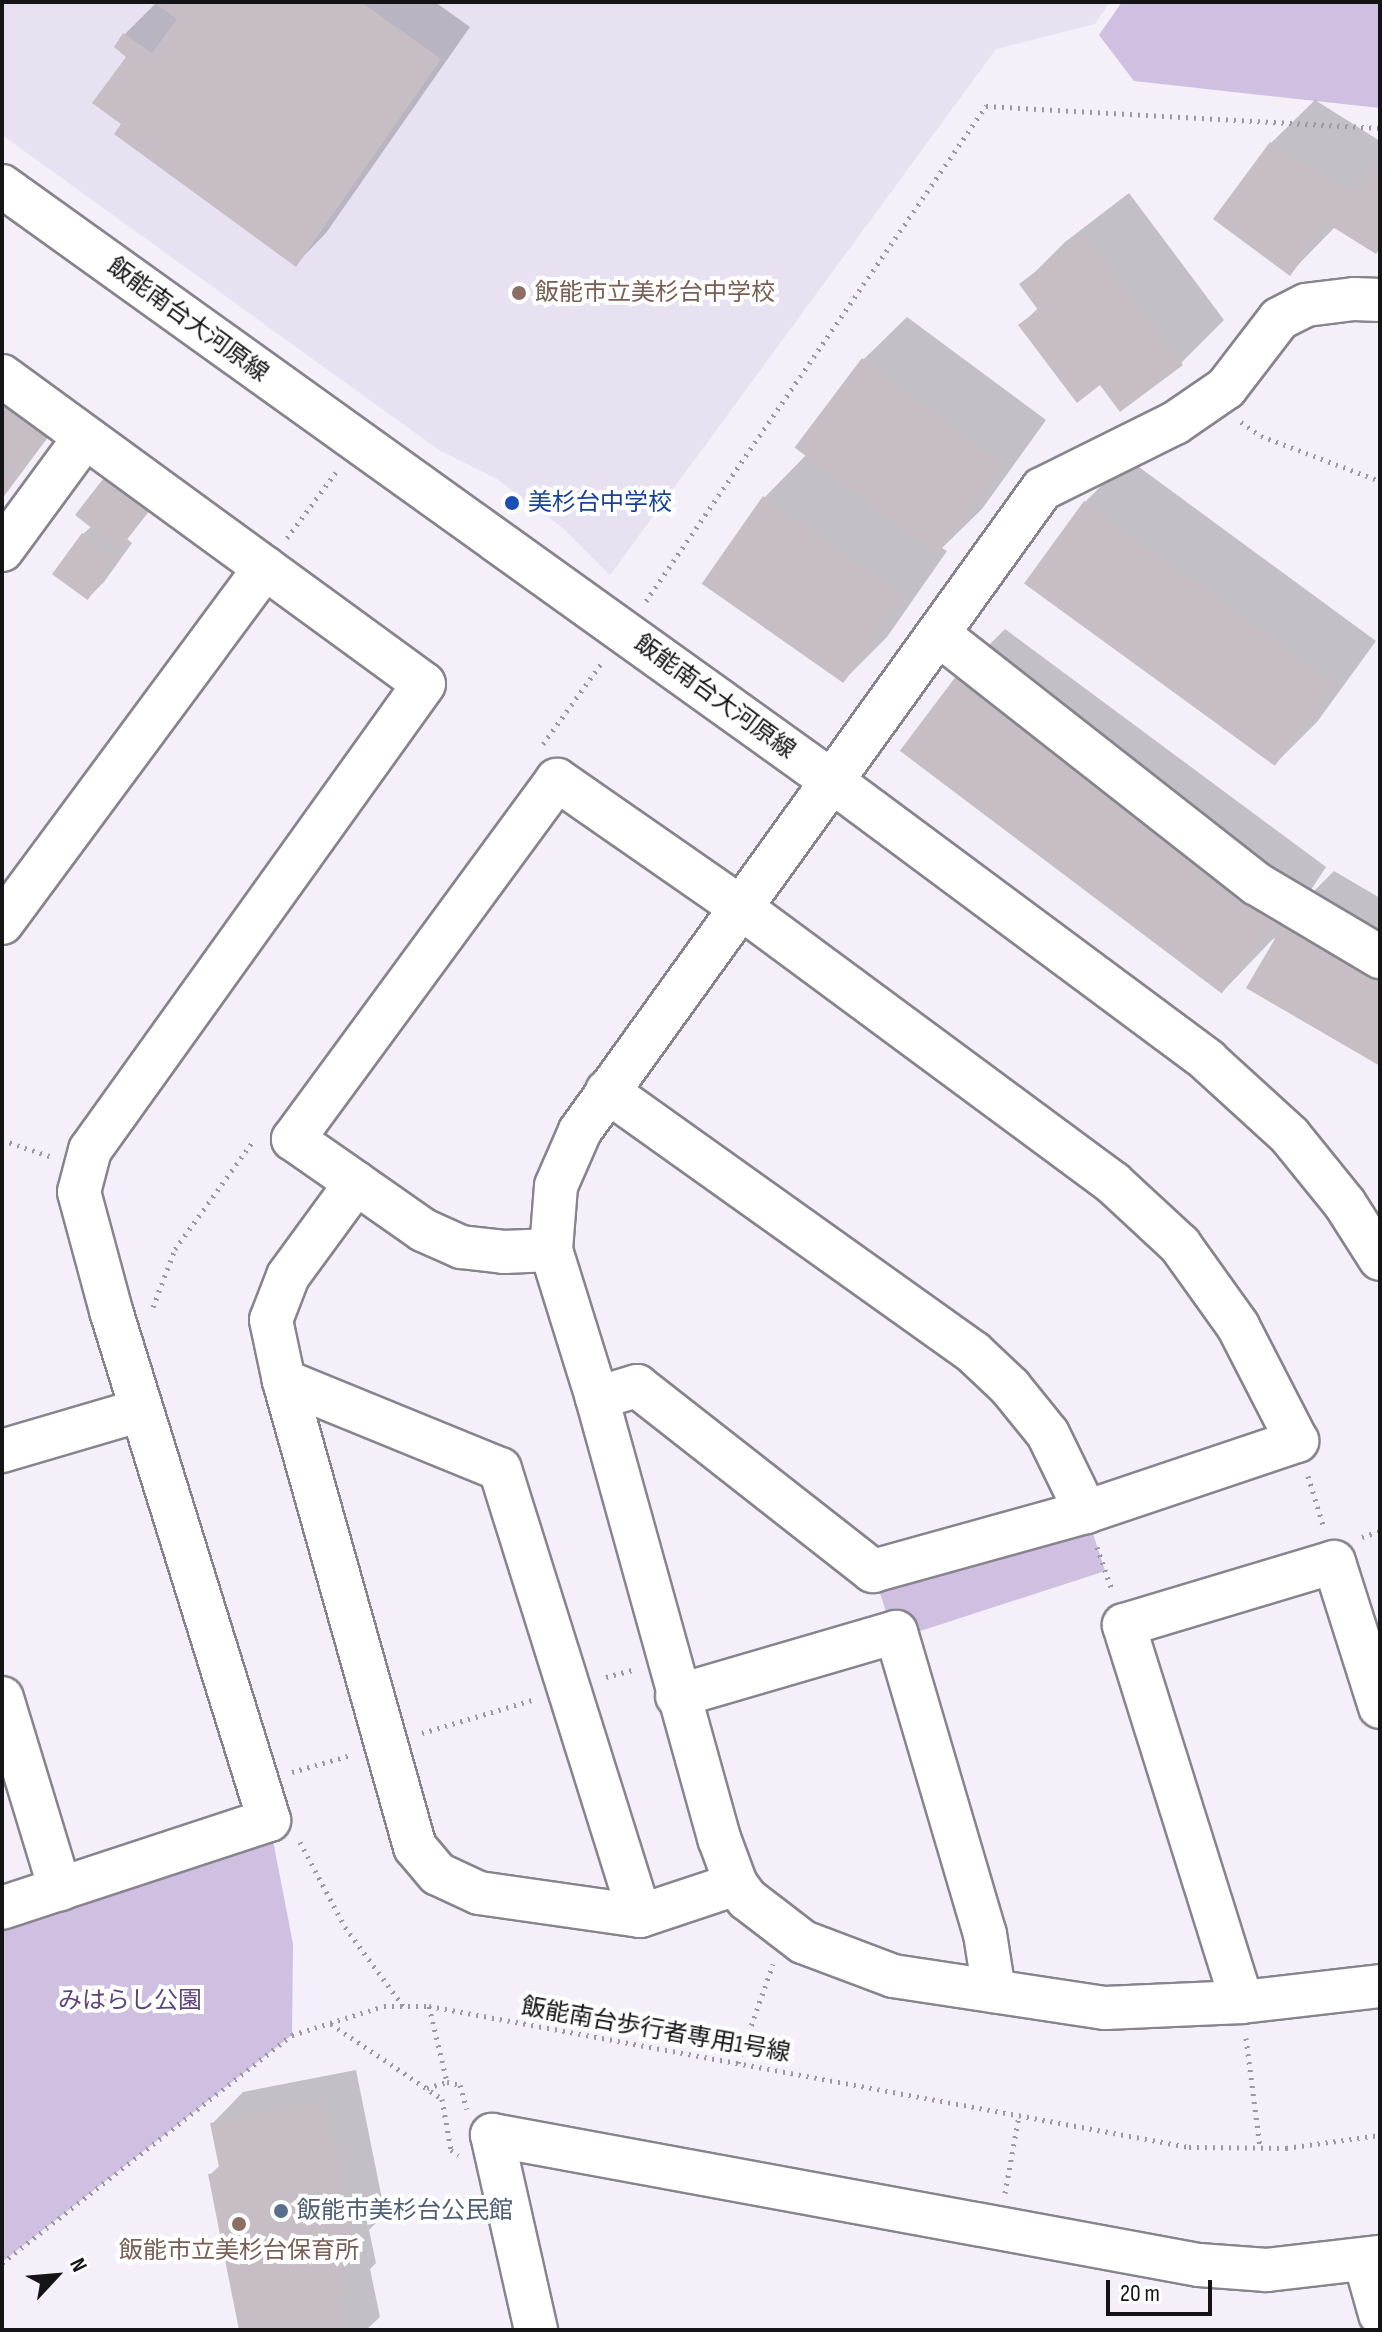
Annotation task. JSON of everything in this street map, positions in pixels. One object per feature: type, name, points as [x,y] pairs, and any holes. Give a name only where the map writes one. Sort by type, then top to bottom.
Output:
[{"type":"street","name":"飯能南台大河原線","points":[[2,186],[833,782],[1208,1061],[1290,1136],[1345,1204],[1380,1259]]},
{"type":"street","points":[[1380,300],[1354,299],[1306,305],[1279,319],[1226,388],[1175,423],[1042,489],[580,1131],[556,1186],[551,1250],[597,1398],[673,1677],[736,1884],[747,1899],[803,1942],[893,1976],[1105,2008],[1242,2002],[1380,1986]]},
{"type":"street","points":[[2,376],[424,684],[90,1150],[79,1192],[141,1410],[269,1820],[2,1908]]},
{"type":"street","points":[[2,550],[85,437]]},
{"type":"street","points":[[2,923],[265,568]]},
{"type":"street","points":[[938,634],[1257,884],[1380,957]]},
{"type":"street","points":[[551,1250],[504,1252],[461,1247],[423,1230],[293,1139],[557,780],[740,907],[1113,1183],[1180,1245],[1238,1326],[1297,1441],[1086,1512],[873,1571],[637,1386],[597,1398]]},
{"type":"street","points":[[607,1091],[973,1352],[1010,1387],[1048,1434],[1086,1512]]},
{"type":"street","points":[[356,1183],[288,1276],[271,1320],[284,1381],[415,1847],[438,1874],[479,1893],[640,1916],[736,1884]]},
{"type":"street","points":[[284,1381],[500,1469],[640,1916]]},
{"type":"street","points":[[2,1451],[141,1410]]},
{"type":"street","points":[[1242,2002],[1124,1625],[1334,1562],[1380,1707]]},
{"type":"street","points":[[673,1677],[896,1632],[985,1934],[994,1991]]},
{"type":"street","points":[[2,1698],[60,1889]]},
{"type":"street","points":[[536,2330],[477,2146],[999,2228],[1199,2265],[1267,2270],[1372,2259],[1380,2314]]},
{"type":"path","points":[[625,632],[986,106],[1380,128]]},
{"type":"path","points":[[1261,436],[1380,481]]},
{"type":"path","points":[[265,568],[358,443]]},
{"type":"path","points":[[2,1140],[84,1167]]},
{"type":"path","points":[[1297,1441],[1334,1562]]},
{"type":"path","points":[[1086,1512],[1124,1625]]},
{"type":"path","points":[[289,1773],[567,1689],[673,1677]]},
{"type":"path","points":[[296,1831],[307,1861],[345,1927],[404,2007]]},
{"type":"path","points":[[738,2063],[786,1930]]},
{"type":"path","points":[[1242,2002],[1260,2147]]},
{"type":"path","name":"飯能南台歩行者専用1号線","points":[[2,2263],[292,2035],[384,2006],[429,2006],[1189,2147],[1286,2148],[1380,2135]]},
{"type":"path","points":[[429,2006],[447,2082]]},
{"type":"path","points":[[330,2024],[442,2099],[451,2150],[477,2146],[460,2085],[447,2082],[427,2088]]},
{"type":"path","points":[[999,2228],[1019,2115]]},
{"type":"shaded area","name":"飯能市立美杉台中学校","points":[[2,2],[1110,2],[1095,24],[996,49],[610,575],[563,528],[497,479],[439,450],[2,135]]},
{"type":"green space","points":[[1122,2],[1380,2],[1380,108],[1134,81],[1099,35]]},
{"type":"green space","points":[[1086,1512],[1105,1571],[895,1639],[876,1580]]},
{"type":"green space","name":"みはらし公園","points":[[269,1820],[293,1944],[292,2035],[2,2262],[2,1908]]},
{"type":"building","points":[[153,2],[361,2],[441,59],[296,267],[114,134],[121,124],[92,103],[126,57],[114,47],[123,33],[152,53],[177,19]]},
{"type":"building","points":[[1270,142],[1351,193],[1380,163],[1380,248],[1376,254],[1328,224],[1290,276],[1213,219]]},
{"type":"building","points":[[1085,235],[1183,365],[1120,412],[1100,385],[1077,403],[1018,325],[1038,310],[1019,284]]},
{"type":"building","points":[[862,358],[1004,465],[937,555],[795,447]]},
{"type":"building","points":[[5,400],[49,433],[18,474],[2,463],[2,404]]},
{"type":"building","points":[[2,470],[15,480],[2,496]]},
{"type":"building","points":[[107,474],[151,508],[119,549],[75,515]]},
{"type":"building","points":[[763,496],[905,595],[843,683],[702,584]]},
{"type":"building","points":[[1084,501],[1335,683],[1275,766],[1024,584]]},
{"type":"building","points":[[82,533],[118,559],[88,600],[52,574]]},
{"type":"building","points":[[960,671],[1282,914],[1222,993],[900,751]]},
{"type":"building","points":[[1290,913],[1380,965],[1380,1066],[1246,988]]},
{"type":"building","name":"飯能市美杉台公民館","points":[[326,2100],[355,2247],[337,2250],[346,2296],[339,2297],[346,2330],[239,2330],[208,2174],[220,2172],[210,2123]]},
{"type":"place","name":"飯能市立美杉台中学校","points":[[519,293]]},
{"type":"place","name":"美杉台中学校","points":[[512,503]]},
{"type":"place","name":"飯能市美杉台公民館","points":[[281,2211]]},
{"type":"place","name":"飯能市立美杉台保育所","points":[[239,2224]]}]
